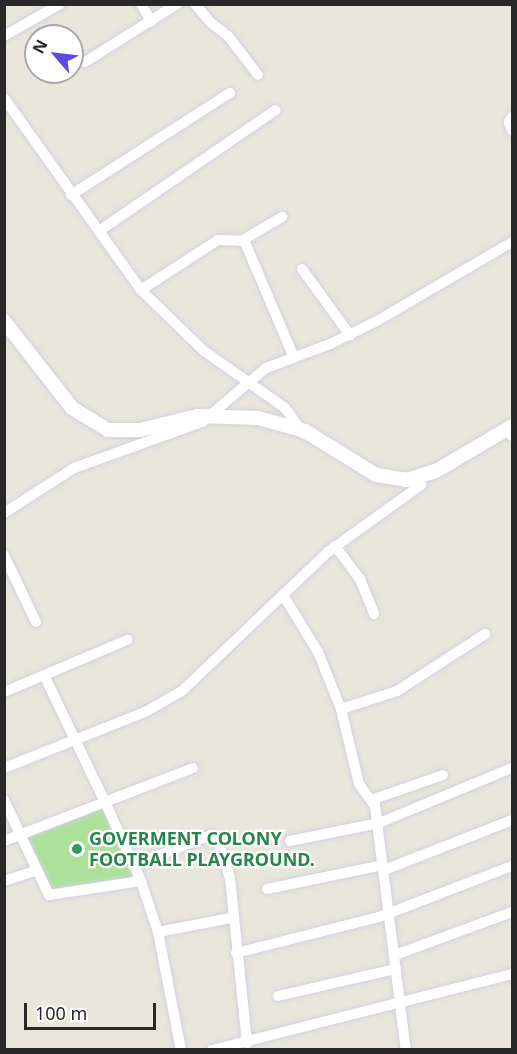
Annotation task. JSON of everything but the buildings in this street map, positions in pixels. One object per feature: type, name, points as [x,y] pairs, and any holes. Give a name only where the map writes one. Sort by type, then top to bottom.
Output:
[{"type":"main road","points":[[4,321],[72,408],[99,426],[117,431],[140,430],[207,418],[261,425],[304,434],[376,475],[406,480],[446,466],[512,433]]},
{"type":"main road","points":[[4,334],[52,397],[72,418],[94,431],[126,438],[207,418]]},
{"type":"main road","points":[[304,434],[376,483],[396,487],[421,485],[464,465],[512,433]]},
{"type":"street","points":[[4,36],[60,4]]},
{"type":"street","points":[[141,4],[151,21]]},
{"type":"street","points":[[85,62],[177,4]]},
{"type":"street","points":[[195,4],[210,22],[228,36],[258,75]]},
{"type":"street","points":[[71,195],[230,93]]},
{"type":"street","points":[[4,98],[71,195],[141,290],[186,335],[244,383],[285,408],[304,434]]},
{"type":"street","points":[[99,231],[276,110]]},
{"type":"street","points":[[513,117],[509,122],[513,130]]},
{"type":"street","points":[[141,290],[218,240],[244,240],[282,217]]},
{"type":"street","points":[[244,240],[294,358]]},
{"type":"street","points":[[4,513],[65,472],[207,418],[244,383],[272,365],[350,335],[513,242]]},
{"type":"street","points":[[302,269],[350,335]]},
{"type":"street","points":[[4,768],[147,711],[182,691],[335,546],[421,485]]},
{"type":"street","points":[[335,546],[360,580],[374,614]]},
{"type":"street","points":[[4,555],[36,622]]},
{"type":"street","points":[[283,595],[318,652],[341,709],[359,784],[371,800],[379,823],[406,1050]]},
{"type":"street","points":[[341,709],[397,691],[485,634]]},
{"type":"street","points":[[4,692],[128,640]]},
{"type":"street","points":[[44,675],[141,881],[158,932],[181,1050]]},
{"type":"street","points":[[4,841],[193,768]]},
{"type":"street","points":[[290,842],[379,823],[513,768]]},
{"type":"street","points":[[371,800],[443,774]]},
{"type":"street","points":[[4,800],[47,893],[53,896],[141,881]]},
{"type":"street","points":[[267,889],[383,867],[513,820]]},
{"type":"street","points":[[134,865],[215,836],[230,878],[231,918],[247,1043]]},
{"type":"street","points":[[236,952],[390,913],[513,866]]},
{"type":"street","points":[[4,881],[37,870]]},
{"type":"street","points":[[395,955],[513,912]]},
{"type":"street","points":[[158,932],[231,918]]},
{"type":"street","points":[[278,996],[396,969]]},
{"type":"street","points":[[212,1050],[513,974]]},
{"type":"green space","name":"GOVERMENT COLONY FOOTBALL PLAYGROUND.","points":[[104,806],[139,880],[49,892],[23,836]]},
{"type":"place","name":"GOVERMENT COLONY FOOTBALL PLAYGROUND.","points":[[77,849]]}]
